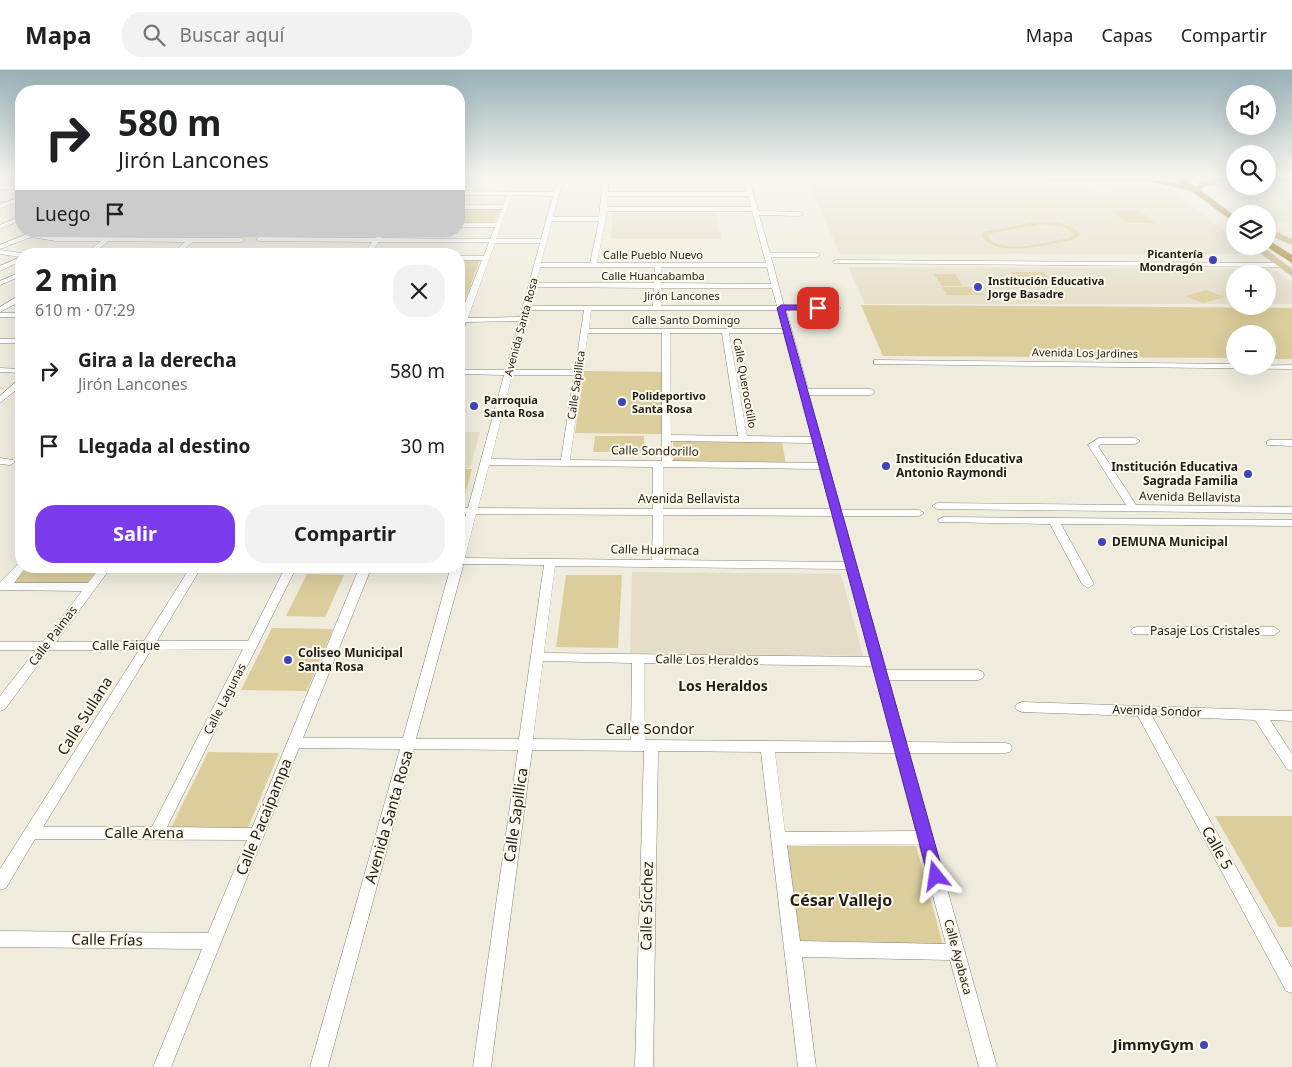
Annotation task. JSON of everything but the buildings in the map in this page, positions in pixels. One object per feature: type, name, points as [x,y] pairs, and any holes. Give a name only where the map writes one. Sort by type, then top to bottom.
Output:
[{"type":"highway","points":[[1276,243],[1292,254]]},
{"type":"highway","points":[[1276,249],[1292,260]]},
{"type":"main road","points":[[1276,235],[1292,242]]},
{"type":"main road","points":[[1267,255],[1292,273]]},
{"type":"street","name":"Avenida Santa Rosa","points":[[465,537],[549,224]]},
{"type":"street","points":[[593,265],[601,224]]},
{"type":"street","name":"Calle Ayabaca","points":[[757,224],[988,1067]]},
{"type":"street","points":[[465,225],[498,225],[487,258],[465,310]]},
{"type":"street","points":[[0,247],[25,237]]},
{"type":"street","points":[[43,237],[107,240],[242,240]]},
{"type":"street","points":[[155,240],[158,237]]},
{"type":"street","points":[[371,248],[379,237]]},
{"type":"street","points":[[96,248],[107,240]]},
{"type":"street","points":[[181,248],[191,240]]},
{"type":"street","points":[[259,240],[544,241]]},
{"type":"street","points":[[0,252],[15,254]]},
{"type":"street","points":[[766,255],[817,255]]},
{"type":"street","points":[[465,258],[487,258]]},
{"type":"street","points":[[0,269],[15,262]]},
{"type":"street","points":[[836,262],[1281,265]]},
{"type":"street","name":"Calle Pueblo Nuevo","points":[[538,265],[769,265]]},
{"type":"street","points":[[657,308],[658,265]]},
{"type":"street","points":[[3,282],[15,277]]},
{"type":"street","name":"Calle Huancabamba","points":[[532,285],[774,286]]},
{"type":"street","points":[[0,310],[15,301]]},
{"type":"street","name":"Jirón Lancones","points":[[526,308],[838,308]]},
{"type":"street","name":"Calle Sapillica","points":[[564,463],[588,308]]},
{"type":"street","points":[[0,315],[15,315]]},
{"type":"street","points":[[465,320],[523,319]]},
{"type":"street","name":"Calle Santo Domingo","points":[[584,331],[787,331]]},
{"type":"street","points":[[658,563],[658,512],[662,464],[668,438],[666,331]]},
{"type":"street","name":"Calle Querocotillo","points":[[725,331],[743,439]]},
{"type":"street","points":[[10,341],[15,337]]},
{"type":"street","points":[[0,341],[15,341]]},
{"type":"street","name":"Avenida Los Jardines","points":[[877,362],[1292,367]]},
{"type":"street","points":[[0,370],[15,371]]},
{"type":"street","points":[[465,372],[578,373]]},
{"type":"street","points":[[0,400],[15,387]]},
{"type":"street","points":[[804,392],[871,392]]},
{"type":"street","points":[[668,438],[817,440]]},
{"type":"street","points":[[1133,508],[1094,447],[1094,443],[1099,441],[1135,441]]},
{"type":"street","points":[[1270,443],[1292,443]]},
{"type":"street","name":"Calle Sondorillo","points":[[485,462],[824,466]]},
{"type":"street","name":"Avenida Bellavista","points":[[937,506],[1292,510]]},
{"type":"street","points":[[985,507],[991,520]]},
{"type":"street","points":[[1262,510],[1274,523]]},
{"type":"street","name":"Avenida Bellavista","points":[[465,511],[919,513]]},
{"type":"street","name":"Avenida Bellavista","points":[[943,520],[1292,523]]},
{"type":"street","points":[[1054,521],[1088,584]]},
{"type":"street","name":"Calle Huarmaca","points":[[465,560],[852,566]]},
{"type":"street","name":"Calle Sapillica","points":[[482,1067],[550,562]]},
{"type":"street","points":[[3,586],[15,573]]},
{"type":"street","name":"Calle Paimas","points":[[0,706],[102,573]]},
{"type":"street","name":"Calle Sullana","points":[[0,883],[193,573]]},
{"type":"street","name":"Calle Lagunas","points":[[157,832],[288,573]]},
{"type":"street","name":"Calle Pacaipampa","points":[[162,1067],[363,573]]},
{"type":"street","name":"Avenida Santa Rosa","points":[[319,1067],[455,573]]},
{"type":"street","points":[[3,586],[91,587]]},
{"type":"street","name":"Pasaje Los Cristales","points":[[1137,631],[1274,631]]},
{"type":"street","name":"Calle Faique","points":[[0,646],[252,645]]},
{"type":"street","name":"Calle Los Heraldos","points":[[537,657],[638,658],[978,675]]},
{"type":"street","name":"Calle Sícchez","points":[[638,658],[644,746],[644,1067]]},
{"type":"street","name":"Avenida Sondor","points":[[1022,706],[1292,716]]},
{"type":"street","name":"Calle 5","points":[[1142,711],[1292,985]]},
{"type":"street","points":[[1258,715],[1292,765]]},
{"type":"street","name":"Calle Sondor","points":[[294,743],[1005,748]]},
{"type":"street","points":[[767,746],[806,1067]]},
{"type":"street","name":"Calle Arena","points":[[32,832],[257,834]]},
{"type":"street","points":[[778,839],[926,837]]},
{"type":"street","name":"Calle Frías","points":[[0,939],[213,941]]},
{"type":"street","points":[[792,949],[957,952]]},
{"type":"shaded area","points":[[612,224],[719,224],[722,239],[614,239],[611,238]]},
{"type":"shaded area","points":[[827,224],[1215,224],[1226,232],[1226,254],[840,254]]},
{"type":"shaded area","points":[[1028,224],[1066,225],[1081,234],[1070,240],[1038,247],[1016,249],[995,246],[987,242],[981,235],[984,232]],"holes":[[[1040,224],[1064,227],[1074,234],[1069,238],[1014,247],[1003,246],[994,242],[988,236],[992,233]]]},
{"type":"shaded area","points":[[465,260],[480,260],[465,300]]},
{"type":"shaded area","name":"Institución Educativa Jorge Basadre","points":[[848,267],[1226,269],[1226,304],[865,304]]},
{"type":"shaded area","name":"Institución Educativa Jorge Basadre","points":[[1276,271],[1292,283],[1292,304],[1276,304]]},
{"type":"shaded area","points":[[1010,272],[1043,272],[1050,279],[1017,280]]},
{"type":"shaded area","points":[[934,274],[955,274],[963,286],[942,286]]},
{"type":"shaded area","points":[[942,287],[978,287],[984,295],[947,295]]},
{"type":"shaded area","points":[[1206,290],[1225,297],[1203,303],[1185,296]]},
{"type":"shaded area","points":[[861,305],[1226,308],[1226,315],[1276,315],[1276,308],[1292,308],[1292,359],[1276,359],[1276,325],[1226,325],[1226,358],[883,356]]},
{"type":"shaded area","name":"Polideportivo Santa Rosa","points":[[584,371],[664,372],[663,434],[575,433]]},
{"type":"shaded area","points":[[465,432],[480,432],[470,468],[465,468]]},
{"type":"shaded area","points":[[595,436],[644,436],[644,452],[593,452]]},
{"type":"shaded area","points":[[673,440],[782,442],[786,465],[673,463]]},
{"type":"shaded area","points":[[465,469],[472,469],[465,495]]},
{"type":"shaded area","points":[[632,572],[841,574],[863,656],[630,653]]},
{"type":"shaded area","points":[[22,573],[95,573],[86,584],[13,583]]},
{"type":"shaded area","points":[[307,574],[344,575],[325,617],[286,616]]},
{"type":"shaded area","points":[[566,575],[622,575],[618,648],[556,647]]},
{"type":"shaded area","name":"Coliseo Municipal Santa Rosa","points":[[272,628],[333,629],[307,691],[241,690]]},
{"type":"shaded area","points":[[208,752],[279,753],[248,828],[171,828]]},
{"type":"shaded area","points":[[1215,816],[1292,816],[1292,927],[1279,927]]},
{"type":"shaded area","points":[[783,846],[916,846],[943,945],[797,946]]},
{"type":"place","name":"Picantería Mondragón","points":[[1213,260]]},
{"type":"place","name":"Institución Educativa Jorge Basadre","points":[[978,287]]},
{"type":"place","name":"Polideportivo Santa Rosa","points":[[622,402]]},
{"type":"place","name":"Parroquia Santa Rosa","points":[[474,406]]},
{"type":"place","name":"Institución Educativa Antonio Raymondi","points":[[886,466]]},
{"type":"place","name":"Institución Educativa Sagrada Familia","points":[[1248,474]]},
{"type":"place","name":"DEMUNA Municipal","points":[[1102,542]]},
{"type":"place","name":"Coliseo Municipal Santa Rosa","points":[[288,660]]},
{"type":"place","name":"JimmyGym","points":[[1204,1045]]},
{"type":"district","name":"Los Heraldos","points":[[723,686]]},
{"type":"district","name":"César Vallejo","points":[[841,900]]},
{"type":"route","points":[[818,308],[781,308],[936,876]]}]
